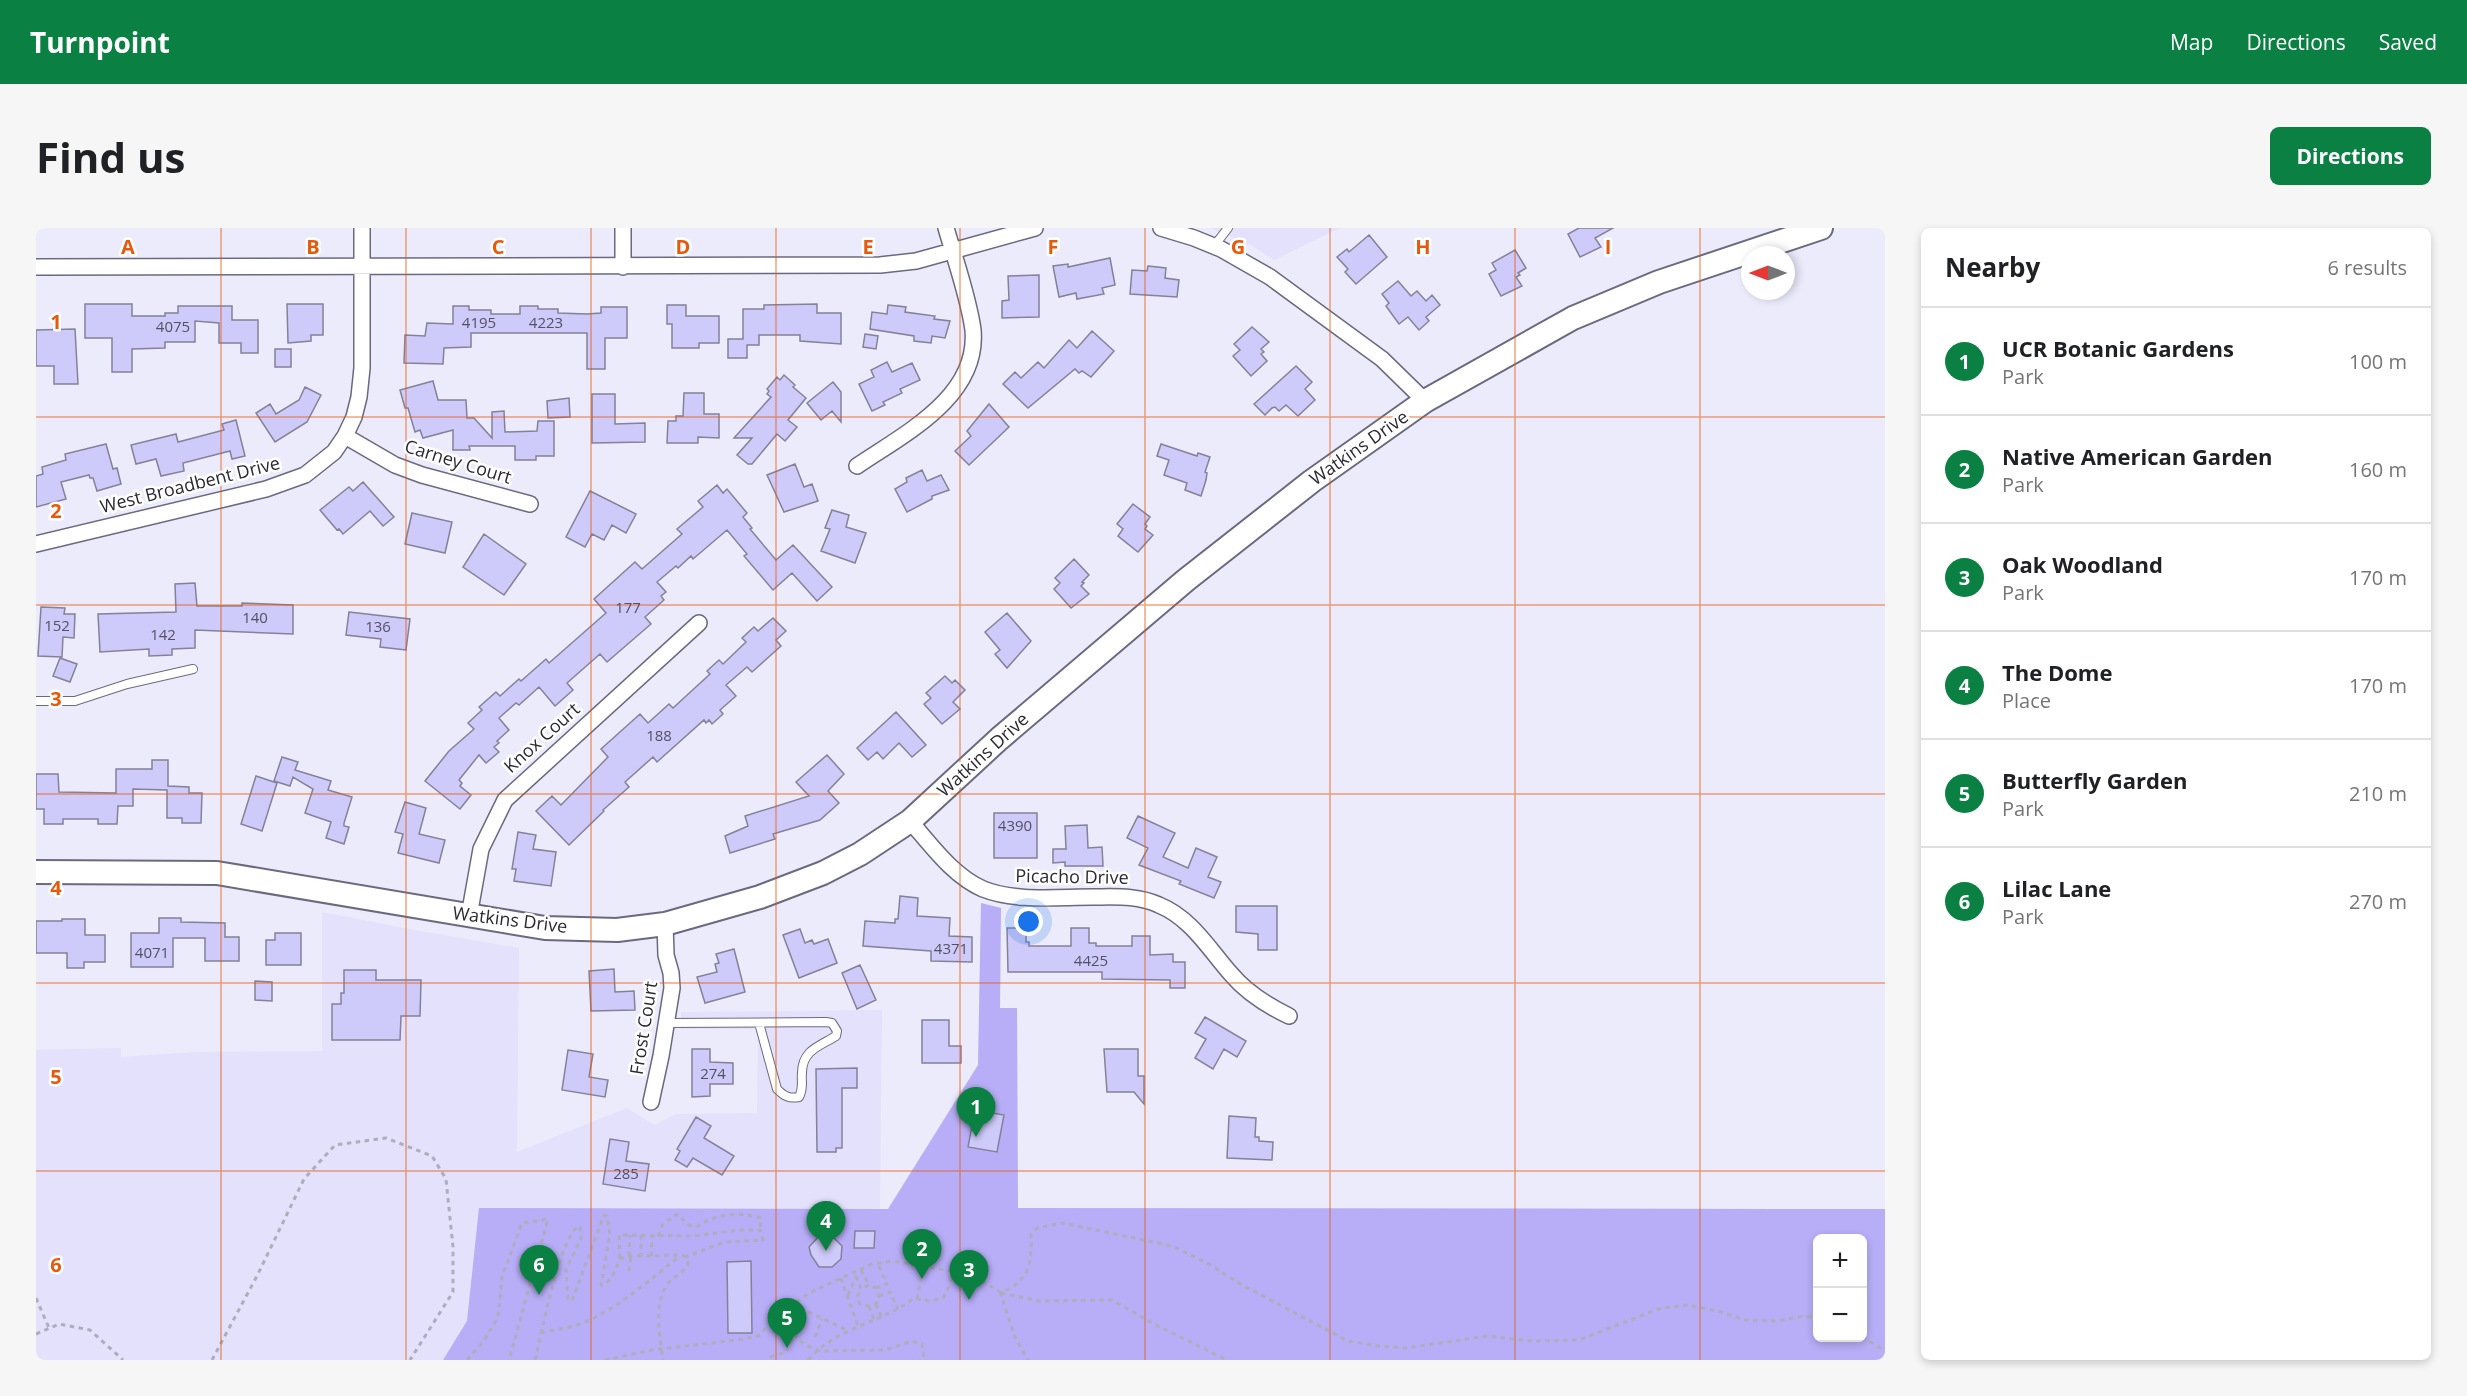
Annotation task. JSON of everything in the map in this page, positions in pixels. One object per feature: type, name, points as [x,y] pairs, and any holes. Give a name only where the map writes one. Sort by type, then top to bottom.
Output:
[{"type":"main road","name":"Watkins Drive","points":[[36,872],[217,873],[544,928],[618,930],[665,924],[760,897],[823,873],[860,854],[910,821],[999,739],[1186,580],[1312,481],[1425,401],[1573,318],[1659,282],[1821,228]]},
{"type":"street","name":"West Broadbent Drive","points":[[36,544],[288,482],[305,475],[334,452],[345,436],[359,397],[362,368],[362,228]]},
{"type":"street","points":[[623,228],[623,267]]},
{"type":"street","points":[[857,466],[939,407],[956,388],[968,368],[973,332],[946,228]]},
{"type":"street","points":[[36,267],[880,266],[916,261],[1035,228]]},
{"type":"street","points":[[1161,228],[1214,246],[1270,277],[1382,359],[1425,401]]},
{"type":"street","name":"Carney Court","points":[[345,436],[395,465],[422,475],[530,504]]},
{"type":"street","name":"Knox Court","points":[[468,916],[481,849],[487,832],[505,800],[514,789],[699,623]]},
{"type":"street","name":"Picacho Drive","points":[[910,821],[949,865],[982,888],[1013,896],[1125,897],[1147,901],[1166,908],[1193,928],[1243,987],[1266,1005],[1289,1016]]},
{"type":"street","name":"Frost Court","points":[[651,1102],[672,988],[666,955],[665,924]]},
{"type":"lane","points":[[1214,246],[1228,228]]},
{"type":"lane","points":[[36,701],[75,701],[127,684],[193,669]]},
{"type":"lane","points":[[667,1023],[825,1022],[835,1026],[836,1036],[809,1051],[803,1061],[801,1075],[803,1086],[799,1097],[783,1096],[777,1089],[759,1023]]},
{"type":"path","points":[[212,1360],[258,1274],[304,1179],[335,1145],[386,1138],[432,1156],[446,1179],[453,1247],[453,1292],[411,1360]]},
{"type":"path","points":[[620,1259],[630,1256],[681,1255],[686,1257],[724,1242],[763,1240],[760,1230],[761,1218],[735,1213],[710,1219],[696,1227],[689,1225],[677,1214],[663,1224],[658,1236]]},
{"type":"path","points":[[535,1360],[551,1288],[570,1233],[576,1227],[580,1226],[581,1239],[566,1269],[568,1299],[572,1301],[604,1215],[607,1216],[609,1234],[601,1285],[612,1277],[620,1259],[618,1235],[693,1236],[760,1230]]},
{"type":"path","points":[[467,1360],[485,1339],[498,1317],[502,1277],[522,1223],[548,1219],[509,1360]]},
{"type":"path","points":[[1000,1292],[1014,1288],[1024,1278],[1032,1256],[1031,1235],[1037,1228],[1063,1223],[1172,1246],[1208,1263],[1242,1285],[1348,1341],[1378,1346],[1406,1348],[1487,1336],[1531,1341],[1579,1340],[1661,1308],[1688,1305],[1718,1311],[1745,1320],[1775,1321],[1805,1316],[1813,1317]]},
{"type":"path","points":[[629,1271],[630,1235]]},
{"type":"path","points":[[641,1235],[641,1256]]},
{"type":"path","points":[[651,1256],[652,1235]]},
{"type":"path","points":[[541,1333],[573,1326],[610,1310],[635,1293],[681,1255]]},
{"type":"path","points":[[663,1360],[660,1303],[665,1286],[684,1271],[688,1264],[686,1257]]},
{"type":"path","points":[[605,1360],[661,1349],[745,1339],[759,1335],[774,1316],[813,1291],[877,1263],[892,1261],[973,1275],[1000,1292],[1040,1301],[1112,1300],[1154,1324],[1227,1360]]},
{"type":"path","points":[[877,1263],[898,1309]]},
{"type":"path","points":[[917,1299],[923,1267]]},
{"type":"path","points":[[861,1270],[869,1285],[876,1288],[887,1284]]},
{"type":"path","points":[[808,1360],[817,1349],[858,1326],[898,1309],[914,1298],[930,1301],[943,1298],[949,1287],[953,1271]]},
{"type":"path","points":[[856,1274],[861,1289]]},
{"type":"path","points":[[848,1299],[856,1274]]},
{"type":"path","points":[[842,1278],[858,1326]]},
{"type":"path","points":[[860,1304],[857,1297],[861,1289],[869,1285]]},
{"type":"path","points":[[876,1288],[879,1296],[876,1304],[882,1316]]},
{"type":"path","points":[[879,1296],[891,1292]]},
{"type":"path","points":[[1000,1292],[1015,1337],[1028,1360]]},
{"type":"path","points":[[848,1299],[857,1297]]},
{"type":"path","points":[[36,1298],[49,1328]]},
{"type":"path","points":[[792,1304],[849,1331]]},
{"type":"path","points":[[851,1307],[860,1304],[869,1306],[876,1304]]},
{"type":"path","points":[[869,1306],[874,1319]]},
{"type":"path","points":[[774,1316],[806,1345],[817,1349],[885,1350],[912,1341],[922,1344],[924,1357],[920,1360]]},
{"type":"path","points":[[815,1337],[822,1318]]},
{"type":"path","points":[[36,1334],[59,1324],[90,1330],[123,1360]]},
{"type":"path","points":[[770,1357],[786,1352],[794,1335]]},
{"type":"path","points":[[1867,1340],[1885,1351]]},
{"type":"shaded area","points":[[1211,228],[1340,228],[1274,260],[1251,245]]},
{"type":"shaded area","points":[[981,903],[1001,908],[1000,1008],[1017,1008],[1018,1208],[1885,1209],[1885,1360],[36,1360],[36,1050],[121,1048],[121,1057],[193,1052],[322,1051],[322,912],[519,948],[517,1152],[627,1108],[654,1125],[676,1114],[757,1113],[758,1029],[681,1029],[681,1012],[882,1010],[880,1209],[888,1209],[978,1065]]},
{"type":"shaded area","points":[[981,903],[1001,908],[1000,1008],[1017,1008],[1018,1208],[1885,1209],[1885,1360],[443,1360],[467,1321],[479,1208],[888,1209],[978,1065]]},
{"type":"building","points":[[1579,228],[1613,228],[1595,238],[1601,247],[1580,257],[1568,234]]},
{"type":"building","points":[[1369,235],[1387,257],[1356,284],[1345,272],[1348,269],[1337,257],[1347,249],[1349,252]]},
{"type":"building","points":[[1515,250],[1526,268],[1516,277],[1522,286],[1501,296],[1489,274],[1496,270],[1492,263]]},
{"type":"building","points":[[1110,258],[1115,285],[1102,288],[1104,294],[1077,299],[1076,293],[1059,297],[1053,266],[1068,264],[1068,267]]},
{"type":"building","points":[[1148,266],[1166,268],[1165,278],[1179,280],[1177,297],[1130,294],[1132,270],[1147,271]]},
{"type":"building","points":[[1039,275],[1039,317],[1002,318],[1002,301],[1009,300],[1008,276]]},
{"type":"building","points":[[1398,281],[1411,296],[1417,291],[1426,301],[1432,295],[1440,305],[1426,317],[1429,321],[1419,330],[1408,317],[1399,324],[1386,306],[1389,303],[1382,294]]},
{"type":"building","points":[[85,304],[132,304],[132,316],[165,316],[165,313],[178,313],[178,306],[232,306],[232,320],[258,320],[258,353],[241,353],[241,343],[219,343],[219,323],[195,321],[195,342],[165,342],[165,348],[132,349],[132,372],[112,372],[112,338],[85,338]]},
{"type":"building","points":[[287,304],[323,304],[323,335],[311,335],[311,341],[288,343]]},
{"type":"building","points":[[817,304],[817,313],[841,313],[841,344],[800,341],[800,335],[759,335],[759,345],[747,345],[747,358],[728,358],[728,339],[743,339],[743,309],[764,309],[764,305]]},
{"type":"building","points":[[667,305],[686,305],[686,316],[719,316],[719,343],[699,343],[699,348],[672,348],[672,324],[667,324]]},
{"type":"building","points":[[888,305],[906,307],[905,312],[935,316],[934,319],[950,321],[945,338],[932,336],[931,343],[914,341],[914,336],[870,329],[872,312],[887,314]]},
{"type":"building","points":[[453,306],[469,306],[469,310],[491,310],[491,314],[520,314],[520,306],[558,309],[558,313],[587,314],[601,313],[601,307],[627,307],[627,338],[605,338],[605,369],[587,369],[587,333],[471,333],[471,347],[444,348],[443,364],[404,363],[405,335],[425,336],[427,323],[453,324]]},
{"type":"building","points":[[1252,327],[1269,342],[1261,349],[1264,352],[1261,354],[1267,361],[1251,376],[1233,356],[1240,350],[1234,344]]},
{"type":"building","points":[[75,329],[78,384],[54,384],[54,366],[36,366],[36,330]]},
{"type":"building","points":[[1092,331],[1114,351],[1091,377],[1075,369],[1028,408],[1003,384],[1015,372],[1021,378],[1038,362],[1044,368],[1069,340],[1077,348]]},
{"type":"building","points":[[865,334],[878,336],[876,349],[863,347]]},
{"type":"building","points":[[275,349],[291,349],[291,367],[275,367]]},
{"type":"building","points":[[887,362],[892,372],[912,363],[920,380],[900,389],[902,393],[883,402],[885,405],[872,411],[859,384],[874,377],[871,370]]},
{"type":"building","points":[[1296,366],[1312,382],[1305,389],[1315,400],[1298,416],[1286,405],[1279,411],[1275,407],[1272,408],[1265,415],[1254,404]]},
{"type":"building","points":[[784,375],[806,398],[788,420],[797,427],[785,441],[777,434],[752,464],[748,464],[737,455],[752,438],[734,438],[771,397],[767,394],[769,391],[767,389],[777,377],[780,380]]},
{"type":"building","points":[[433,381],[438,400],[466,400],[467,418],[474,418],[492,438],[492,412],[504,411],[505,432],[537,431],[538,421],[554,421],[554,456],[536,456],[536,460],[515,460],[515,446],[469,446],[470,450],[453,450],[453,430],[423,438],[420,430],[415,432],[400,390]]},
{"type":"building","points":[[833,382],[841,392],[841,422],[832,411],[821,420],[807,403]]},
{"type":"building","points":[[305,387],[321,395],[307,422],[275,442],[256,413],[270,404],[276,414],[299,400]]},
{"type":"building","points":[[684,393],[704,393],[704,414],[719,414],[719,438],[698,437],[698,443],[667,443],[668,421],[676,421],[676,416],[683,416]]},
{"type":"building","points":[[592,394],[615,394],[615,424],[645,423],[645,442],[592,443]]},
{"type":"building","points":[[569,398],[570,417],[548,418],[547,401]]},
{"type":"building","points":[[989,404],[1009,427],[969,465],[955,451],[971,436],[967,431]]},
{"type":"building","points":[[236,420],[245,456],[232,459],[230,451],[183,463],[184,471],[161,476],[156,459],[136,464],[131,445],[176,434],[178,442],[224,430],[222,424]]},
{"type":"building","points":[[106,444],[113,469],[117,468],[121,484],[97,491],[93,478],[89,475],[61,482],[66,499],[36,507],[36,476],[43,474],[42,467],[66,460],[65,454]]},
{"type":"building","points":[[1161,444],[1197,456],[1198,453],[1210,457],[1201,496],[1185,490],[1187,483],[1164,475],[1169,460],[1157,456]]},
{"type":"building","points":[[795,464],[804,487],[812,484],[818,501],[784,512],[767,475]]},
{"type":"building","points":[[922,470],[927,481],[941,475],[949,490],[932,496],[932,499],[907,512],[895,489],[907,482],[906,478]]},
{"type":"building","points":[[363,482],[394,517],[383,526],[370,511],[343,534],[320,510],[349,487],[353,491]]},
{"type":"building","points":[[717,485],[723,493],[727,489],[747,513],[743,517],[752,528],[750,529],[776,560],[793,545],[832,587],[817,601],[792,573],[773,590],[744,556],[747,554],[727,530],[693,559],[691,556],[657,582],[666,592],[661,596],[664,600],[645,617],[651,624],[607,662],[600,654],[567,683],[573,690],[555,706],[539,687],[519,705],[516,703],[499,718],[509,730],[494,747],[499,752],[486,763],[479,755],[459,780],[462,783],[460,786],[471,795],[460,809],[425,781],[449,751],[474,729],[468,723],[482,710],[479,707],[496,692],[500,696],[519,679],[521,681],[546,659],[549,663],[606,613],[594,599],[635,562],[642,569],[682,534],[677,529],[703,507],[698,501]]},
{"type":"building","points":[[590,491],[636,514],[626,533],[612,525],[604,540],[592,534],[585,547],[566,537]]},
{"type":"building","points":[[1133,504],[1150,517],[1145,524],[1147,526],[1145,529],[1153,535],[1138,552],[1118,536],[1123,529],[1117,524]]},
{"type":"building","points":[[832,510],[849,515],[846,527],[866,533],[855,563],[821,551],[830,529],[825,528]]},
{"type":"building","points":[[412,513],[452,522],[445,553],[405,544]]},
{"type":"building","points":[[484,534],[526,564],[504,595],[463,567]]},
{"type":"building","points":[[1074,559],[1089,575],[1081,586],[1089,594],[1071,608],[1054,589],[1060,583],[1055,578]]},
{"type":"building","points":[[195,583],[197,606],[242,606],[242,603],[293,605],[293,634],[195,630],[195,648],[172,649],[172,655],[149,656],[149,649],[100,652],[98,614],[176,612],[175,584]]},
{"type":"building","points":[[41,607],[65,608],[64,614],[75,614],[74,638],[63,637],[62,657],[38,656]]},
{"type":"building","points":[[349,612],[410,619],[406,650],[380,647],[381,639],[346,635]]},
{"type":"building","points":[[1007,613],[1031,641],[1007,668],[995,654],[1000,650],[985,632]]},
{"type":"building","points":[[773,618],[786,631],[776,640],[781,646],[752,672],[747,667],[726,685],[736,696],[720,710],[723,714],[712,724],[709,720],[706,723],[704,720],[657,762],[653,757],[625,782],[629,787],[569,845],[536,811],[552,796],[561,805],[608,757],[601,749],[640,714],[648,723],[669,704],[673,708],[710,674],[707,671],[719,660],[723,664],[746,642],[742,638],[754,627],[758,631]]},
{"type":"building","points":[[60,658],[77,664],[70,682],[53,676]]},
{"type":"building","points":[[945,676],[952,683],[955,680],[965,690],[953,702],[960,709],[942,724],[924,704],[931,698],[926,693]]},
{"type":"building","points":[[896,712],[926,745],[912,757],[899,743],[883,759],[877,752],[868,760],[857,748]]},
{"type":"building","points":[[827,755],[844,774],[828,791],[839,803],[820,820],[773,834],[775,839],[730,853],[725,836],[748,826],[745,816],[809,796],[796,782]]},
{"type":"building","points":[[282,757],[298,762],[295,770],[331,781],[328,790],[352,797],[344,823],[344,826],[349,827],[344,844],[326,838],[331,822],[305,813],[313,789],[293,777],[290,786],[274,781]]},
{"type":"building","points":[[152,760],[168,760],[168,786],[189,787],[189,793],[202,793],[201,823],[182,823],[182,818],[167,818],[167,790],[133,789],[133,806],[118,806],[117,824],[98,824],[98,819],[63,819],[63,824],[44,824],[44,809],[36,809],[36,774],[58,774],[59,792],[116,793],[116,769],[152,769]]},
{"type":"building","points":[[256,776],[277,783],[262,831],[241,824]]},
{"type":"building","points":[[405,802],[426,808],[419,834],[445,840],[439,863],[398,853],[403,834],[395,832]]},
{"type":"building","points":[[994,813],[1037,813],[1037,858],[994,858]]},
{"type":"building","points":[[1138,816],[1175,833],[1163,857],[1188,868],[1196,848],[1217,857],[1208,877],[1221,882],[1214,898],[1179,884],[1181,881],[1139,865],[1148,848],[1127,838]]},
{"type":"building","points":[[1087,825],[1088,848],[1102,847],[1103,866],[1065,866],[1065,862],[1053,863],[1053,849],[1066,849],[1065,826]]},
{"type":"building","points":[[518,832],[536,835],[533,849],[556,852],[551,886],[514,881],[516,869],[512,869]]},
{"type":"building","points":[[900,896],[918,898],[917,916],[950,918],[949,936],[972,937],[972,962],[931,961],[931,951],[863,946],[865,921],[895,923],[895,919],[898,919]]},
{"type":"building","points":[[1236,906],[1277,906],[1277,950],[1258,950],[1258,934],[1236,932]]},
{"type":"building","points":[[159,918],[181,918],[181,922],[225,923],[225,937],[239,937],[239,961],[205,961],[205,938],[173,938],[173,967],[131,967],[131,933],[159,933]]},
{"type":"building","points":[[62,919],[85,919],[85,935],[105,935],[105,962],[84,962],[84,968],[67,968],[67,953],[36,953],[36,921],[62,921]]},
{"type":"building","points":[[1007,928],[1026,928],[1026,942],[1029,942],[1029,946],[1071,946],[1071,928],[1089,928],[1089,943],[1096,943],[1096,946],[1132,946],[1132,936],[1150,936],[1150,955],[1173,954],[1173,962],[1185,962],[1185,988],[1170,988],[1170,980],[1102,979],[1102,972],[1008,972]]},
{"type":"building","points":[[800,929],[805,943],[812,940],[814,944],[828,939],[837,963],[799,978],[783,935]]},
{"type":"building","points":[[275,933],[301,933],[301,965],[266,965],[266,940],[275,940]]},
{"type":"building","points":[[734,949],[745,992],[705,1003],[697,977],[717,972],[715,964],[719,963],[716,954]]},
{"type":"building","points":[[860,965],[876,1000],[857,1009],[842,973]]},
{"type":"building","points":[[614,969],[615,992],[634,991],[635,1010],[591,1011],[589,971]]},
{"type":"building","points":[[344,970],[376,970],[376,980],[421,980],[420,1016],[401,1016],[400,1040],[332,1040],[332,1004],[341,1004],[341,993],[344,993]]},
{"type":"building","points":[[255,981],[272,982],[272,1001],[255,1000]]},
{"type":"building","points":[[1205,1017],[1246,1041],[1237,1057],[1224,1049],[1213,1069],[1195,1058],[1206,1039],[1195,1033]]},
{"type":"building","points":[[922,1020],[949,1020],[949,1046],[961,1046],[961,1063],[922,1063]]},
{"type":"building","points":[[692,1049],[710,1049],[710,1062],[733,1063],[733,1084],[710,1084],[710,1096],[692,1097]]},
{"type":"building","points":[[1104,1049],[1138,1049],[1138,1076],[1144,1076],[1144,1104],[1134,1092],[1107,1092]]},
{"type":"building","points":[[568,1050],[593,1054],[589,1077],[608,1080],[605,1097],[562,1090]]},
{"type":"building","points":[[857,1068],[857,1088],[842,1088],[842,1148],[836,1148],[836,1152],[817,1152],[816,1069]]},
{"type":"building","points":[[975,1110],[1004,1115],[997,1152],[968,1147]]},
{"type":"building","points":[[1229,1116],[1256,1118],[1255,1137],[1259,1137],[1259,1141],[1273,1142],[1272,1160],[1227,1158]]},
{"type":"building","points":[[696,1117],[711,1126],[704,1138],[734,1156],[722,1175],[693,1158],[687,1167],[675,1160],[680,1151],[677,1149]]},
{"type":"building","points":[[610,1139],[629,1142],[626,1161],[649,1164],[645,1191],[603,1184]]},
{"type":"building","points":[[855,1231],[875,1231],[874,1248],[854,1248]]},
{"type":"building","points":[[829,1233],[842,1246],[841,1259],[832,1267],[819,1267],[809,1247],[820,1235]]},
{"type":"building","points":[[751,1261],[752,1333],[728,1333],[727,1262]]},
{"type":"place","name":"UCR Botanic Gardens","points":[[976,1137]]},
{"type":"place","name":"The Dome","points":[[826,1251]]},
{"type":"place","name":"Native American Garden","points":[[922,1279]]},
{"type":"place","name":"Lilac Lane","points":[[539,1295]]},
{"type":"place","name":"Oak Woodland","points":[[969,1300]]},
{"type":"place","name":"Butterfly Garden","points":[[787,1348]]}]
